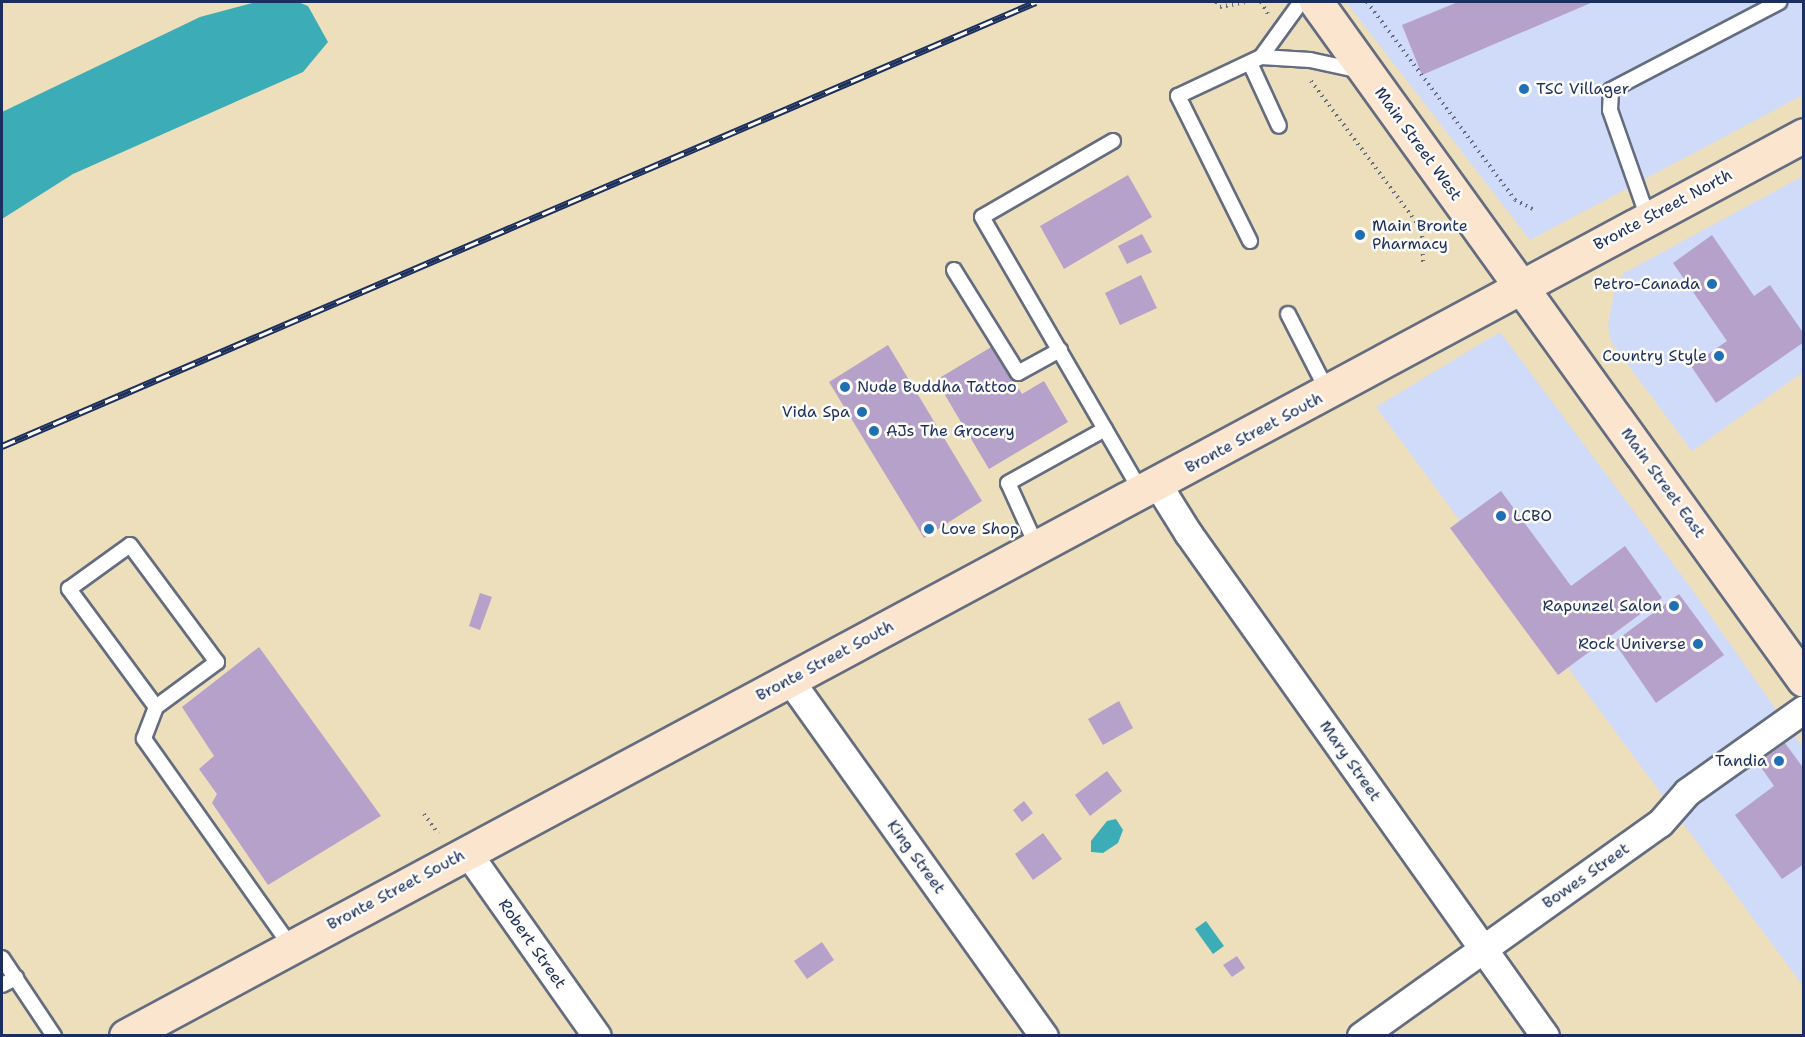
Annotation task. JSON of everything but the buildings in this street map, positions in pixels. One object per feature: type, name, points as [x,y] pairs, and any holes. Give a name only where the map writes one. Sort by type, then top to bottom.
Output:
[{"type":"main road","name":"Main Street West","points":[[1316,2],[1523,285]]},
{"type":"main road","name":"Bronte Street North","points":[[1523,285],[1803,135]]},
{"type":"main road","name":"Bronte Street South","points":[[126,1035],[291,947],[453,844],[789,680],[1150,489],[1523,285]]},
{"type":"main road","name":"Main Street East","points":[[1523,285],[1803,680]]},
{"type":"street","name":"Mary Street","points":[[1150,489],[1188,533],[1545,1035]]},
{"type":"street","name":"King Street","points":[[789,680],[1044,1035]]},
{"type":"street","name":"Bowes Street","points":[[1362,1035],[1660,823],[1687,792],[1803,709]]},
{"type":"street","name":"Robert Street","points":[[453,844],[597,1035]]},
{"type":"lane","points":[[1255,60],[1301,2]]},
{"type":"lane","points":[[1648,218],[1610,110],[1611,90],[1779,2]]},
{"type":"lane","points":[[1250,241],[1178,96],[1255,60],[1293,58],[1366,72]]},
{"type":"lane","points":[[1255,60],[1279,126]]},
{"type":"lane","points":[[1113,141],[982,217],[1105,429],[1150,489]]},
{"type":"lane","points":[[954,270],[1018,373],[1060,350]]},
{"type":"lane","points":[[1288,314],[1328,393]]},
{"type":"lane","points":[[1038,549],[1008,483],[1105,429]]},
{"type":"lane","points":[[156,707],[69,589],[130,544],[217,662],[156,707],[144,739],[291,947]]},
{"type":"lane","points":[[2,958],[54,1035]]},
{"type":"lane","points":[[2,986],[15,978]]},
{"type":"path","points":[[1216,2],[1220,7],[1246,2]]},
{"type":"path","points":[[1261,2],[1278,32]]},
{"type":"path","points":[[1367,2],[1515,200],[1533,209]]},
{"type":"path","points":[[1293,58],[1422,230],[1423,262]]},
{"type":"path","points":[[424,814],[453,844]]},
{"type":"shaded area","points":[[1346,2],[1803,2],[1803,95],[1530,240]]},
{"type":"shaded area","points":[[1803,176],[1803,372],[1692,451],[1611,342],[1608,325],[1616,283],[1624,273]]},
{"type":"shaded area","points":[[1500,332],[1691,588],[1803,748],[1803,986],[1376,407]]},
{"type":"water","points":[[256,2],[298,2],[308,6],[328,42],[303,72],[73,174],[2,219],[2,112],[200,17]]},
{"type":"water","points":[[1116,819],[1123,830],[1118,843],[1103,853],[1091,852],[1091,841],[1107,821]]},
{"type":"water","points":[[1206,921],[1224,946],[1213,954],[1195,929]]},
{"type":"railway","points":[[2,446],[1036,2]]},
{"type":"place","name":"TSC Villager","points":[[1524,89]]},
{"type":"place","name":"Main Bronte Pharmacy","points":[[1360,235]]},
{"type":"place","name":"Petro-Canada","points":[[1712,284]]},
{"type":"place","name":"Country Style","points":[[1719,356]]},
{"type":"place","name":"Nude Buddha Tattoo","points":[[845,387]]},
{"type":"place","name":"Vida Spa","points":[[862,412]]},
{"type":"place","name":"AJs The Grocery","points":[[874,431]]},
{"type":"place","name":"LCBO","points":[[1501,516]]},
{"type":"place","name":"Love Shop","points":[[929,529]]},
{"type":"place","name":"Rapunzel Salon","points":[[1674,606]]},
{"type":"place","name":"Rock Universe","points":[[1698,644]]},
{"type":"place","name":"Tandia","points":[[1779,761]]}]
